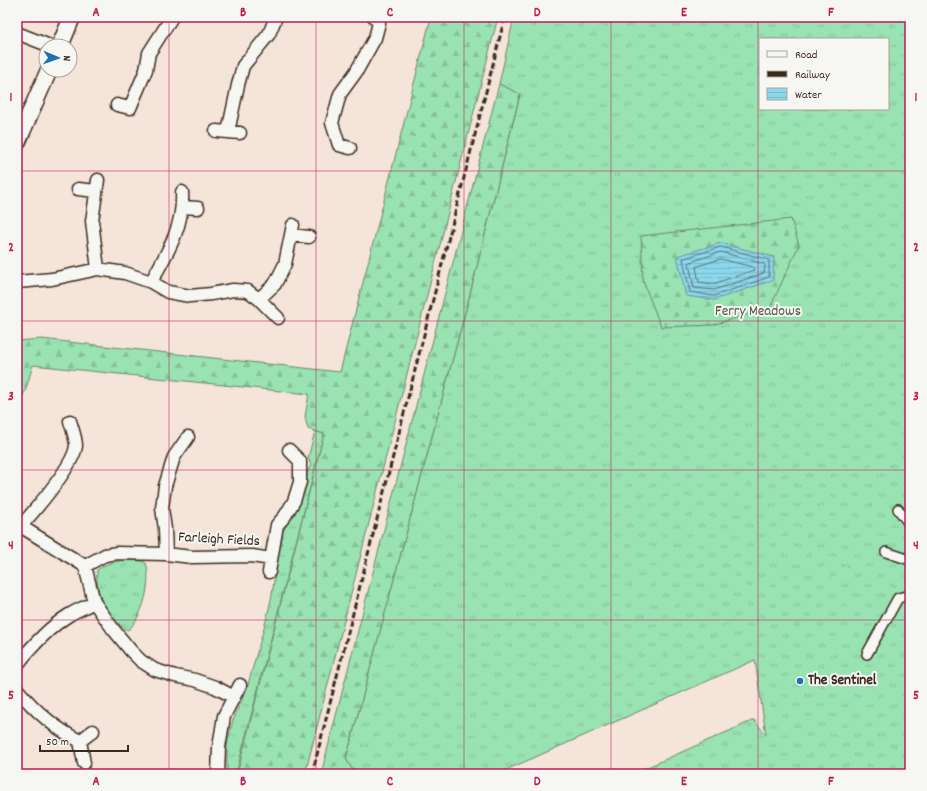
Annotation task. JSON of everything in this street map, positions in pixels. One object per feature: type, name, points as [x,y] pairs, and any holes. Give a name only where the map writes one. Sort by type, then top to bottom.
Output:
[{"type":"street","points":[[63,38],[72,17]]},
{"type":"street","points":[[117,105],[135,108],[146,70],[149,53],[172,17]]},
{"type":"street","points":[[240,133],[222,131],[243,66],[269,34],[276,17]]},
{"type":"street","points":[[340,148],[332,123],[340,94],[356,72],[375,38],[379,23],[374,17]]},
{"type":"street","points":[[17,33],[38,41]]},
{"type":"street","points":[[17,143],[45,78]]},
{"type":"street","points":[[78,189],[97,185],[92,220],[98,269]]},
{"type":"street","points":[[151,282],[179,224],[183,206],[182,192]]},
{"type":"street","points":[[183,206],[198,208]]},
{"type":"street","points":[[259,298],[275,284],[285,264],[292,230],[309,237]]},
{"type":"street","points":[[17,282],[52,279],[98,269],[125,273],[151,282],[168,292],[190,296],[233,290],[248,291],[259,298],[278,318]]},
{"type":"street","points":[[70,421],[76,445],[70,462],[48,493],[19,525],[86,566],[94,602],[113,629],[141,661],[155,670],[202,682],[234,697]]},
{"type":"street","name":"Farleigh Fields","points":[[166,554],[162,508],[166,486],[174,457],[188,437]]},
{"type":"street","name":"Farleigh Fields","points":[[269,572],[277,525],[294,502],[300,482],[300,461],[289,450]]},
{"type":"street","points":[[898,509],[910,525]]},
{"type":"street","points":[[886,552],[910,560]]},
{"type":"street","name":"Farleigh Fields","points":[[86,566],[105,555],[117,553],[166,554],[192,557],[252,556],[271,560]]},
{"type":"street","points":[[867,654],[898,598],[910,595]]},
{"type":"street","points":[[17,665],[36,642],[51,629],[69,616],[94,602]]},
{"type":"street","points":[[218,774],[224,716],[240,685]]},
{"type":"street","points":[[17,689],[41,715],[80,741],[84,762]]},
{"type":"street","points":[[80,741],[93,731]]},
{"type":"green space","points":[[431,17],[498,17],[305,774],[237,774],[324,434],[308,429],[305,417],[309,394],[33,365],[25,392],[17,405],[17,341],[41,339],[340,372]]},
{"type":"green space","name":"Ferry Meadows","points":[[514,17],[910,17],[910,774],[632,774],[754,720],[766,735],[755,660],[497,774],[355,774],[346,759],[470,294],[520,95],[499,84]]},
{"type":"green space","points":[[499,84],[520,94],[470,294],[346,759],[355,774],[321,774]]},
{"type":"green space","points":[[791,219],[799,245],[770,308],[713,325],[661,327],[643,281],[641,236]]},
{"type":"green space","points":[[315,431],[324,434],[236,774],[227,774],[227,748],[229,735],[233,720],[247,688],[267,617],[283,531],[298,507],[305,477],[311,465],[308,458]]},
{"type":"green space","points":[[127,560],[142,561],[146,563],[148,571],[147,589],[142,608],[138,617],[128,630],[117,622],[105,607],[100,596],[97,577],[97,570],[104,566]]},
{"type":"water","points":[[721,243],[774,257],[773,280],[714,300],[686,296],[677,256]]},
{"type":"railway","points":[[312,774],[505,17]]},
{"type":"place","name":"The Sentinel","points":[[800,681]]}]
